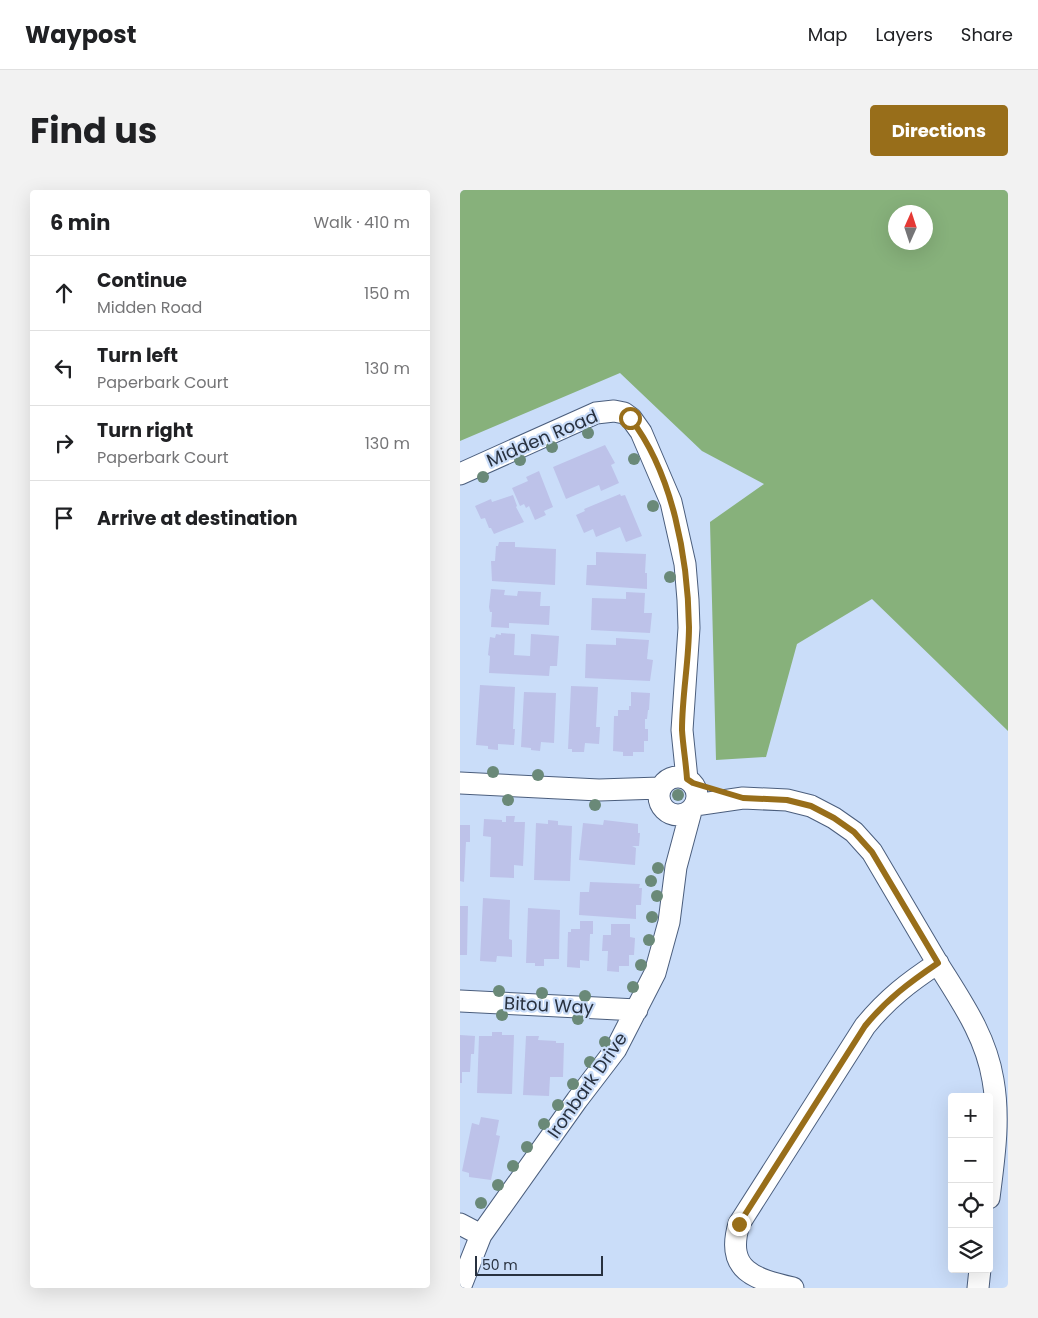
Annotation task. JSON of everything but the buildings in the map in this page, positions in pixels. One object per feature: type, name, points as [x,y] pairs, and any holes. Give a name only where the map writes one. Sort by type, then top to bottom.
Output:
[{"type":"street","name":"Midden Road","points":[[460,474],[596,413],[614,410],[624,413],[641,432],[672,502],[685,564],[689,628],[682,730],[663,797]]},
{"type":"street","name":"Midden Road","points":[[682,730],[690,781]]},
{"type":"street","points":[[663,797],[672,777],[680,776],[743,798]]},
{"type":"street","points":[[690,781],[697,790],[698,797],[693,808]]},
{"type":"street","points":[[460,783],[599,790],[663,797],[676,815],[684,814],[693,808],[743,798],[787,800],[811,806],[834,818],[854,832],[872,852],[974,1024],[984,1047],[993,1079],[997,1108],[997,1140],[991,1183]]},
{"type":"street","name":"Ironbark Drive","points":[[663,797],[676,867]]},
{"type":"street","name":"Ironbark Drive","points":[[460,1288],[481,1235],[577,1100],[616,1049],[638,1010],[655,974],[669,922],[676,867],[693,808]]},
{"type":"street","points":[[793,1288],[756,1278],[746,1270],[739,1261],[736,1250],[735,1237],[739,1224],[865,1026],[882,1006],[906,985],[938,963]]},
{"type":"street","name":"Bitou Way","points":[[460,1001],[638,1010]]},
{"type":"street","points":[[460,1224],[481,1235]]},
{"type":"street","points":[[978,1288],[980,1273]]},
{"type":"green space","points":[[460,190],[1008,190],[1008,731],[872,599],[797,644],[766,757],[716,760],[710,522],[764,484],[702,451],[620,373],[460,441]]},
{"type":"route","points":[[630,418],[641,432],[672,502],[685,564],[689,628],[682,730],[687,779],[693,783],[743,798],[787,800],[811,806],[834,818],[854,832],[872,852],[938,963],[906,985],[882,1006],[865,1026],[739,1224]]}]
